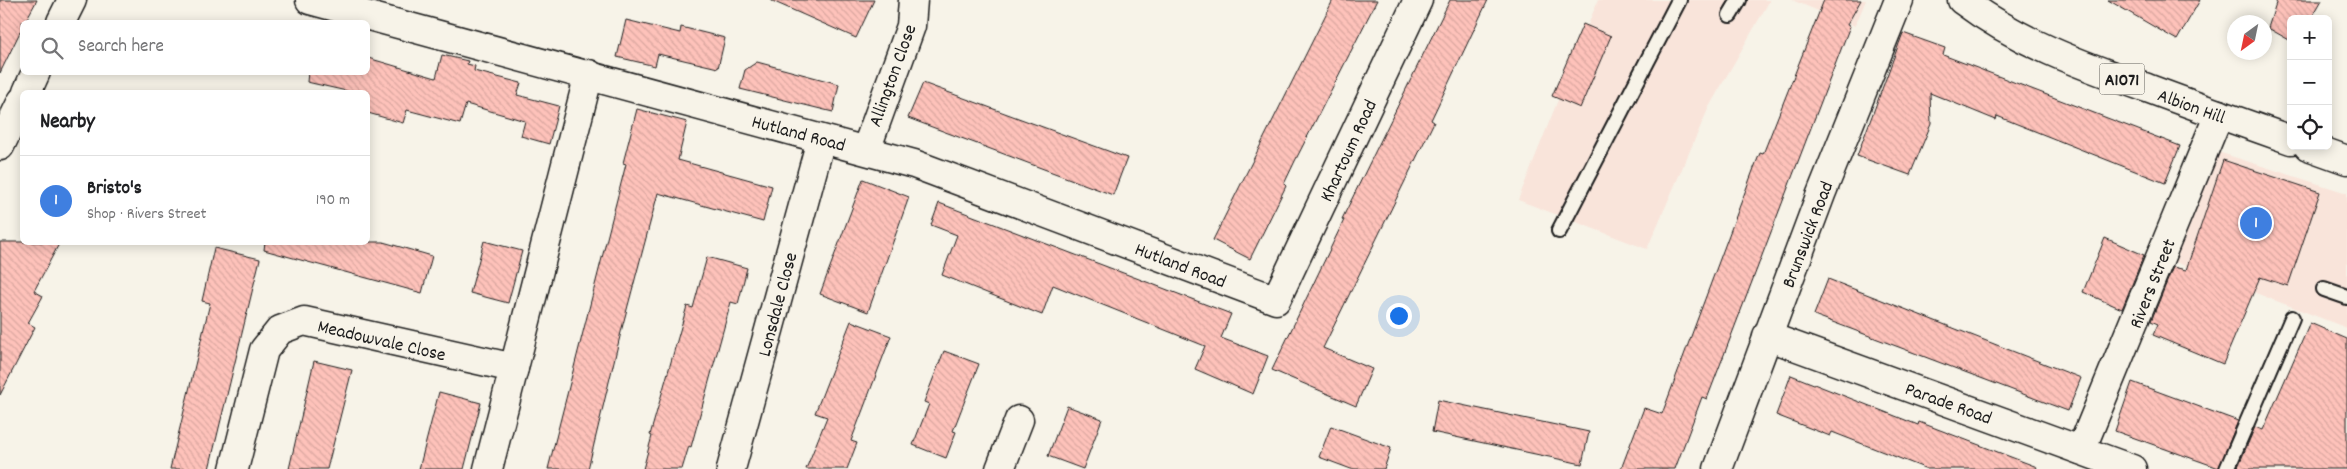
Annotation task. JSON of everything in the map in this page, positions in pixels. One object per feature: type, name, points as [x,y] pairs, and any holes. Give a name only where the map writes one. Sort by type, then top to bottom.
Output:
[{"type":"street","points":[[62,20],[72,0]]},
{"type":"street","name":"Hutland Road","points":[[310,0],[589,74],[821,140],[866,150],[914,164],[1276,300]]},
{"type":"street","name":"Allington Close","points":[[866,150],[911,26],[913,0]]},
{"type":"street","name":"Khartoum Road","points":[[1276,300],[1418,0]]},
{"type":"street","name":"Brunswick Road","points":[[1718,469],[1856,103],[1899,0]]},
{"type":"street","name":"Albion Hill","points":[[1962,0],[1984,17],[2029,43],[2102,72],[2287,139]]},
{"type":"street","points":[[488,469],[589,74]]},
{"type":"street","points":[[27,90],[34,75]]},
{"type":"street","points":[[0,146],[20,105]]},
{"type":"street","name":"Rivers Street","points":[[2081,450],[2219,114]]},
{"type":"street","name":"Lonsdale Close","points":[[731,469],[821,140]]},
{"type":"street","points":[[2319,150],[2347,160]]},
{"type":"street","name":"Meadowvale Close","points":[[234,469],[264,350],[280,330],[304,321],[514,368]]},
{"type":"street","name":"Parade Road","points":[[1767,336],[2132,469]]},
{"type":"street","points":[[1000,469],[1018,420]]},
{"type":"lane","points":[[1558,230],[1679,0]]},
{"type":"lane","points":[[1730,15],[1739,0]]},
{"type":"lane","points":[[2324,289],[2347,297]]},
{"type":"lane","points":[[2227,469],[2292,318]]},
{"type":"shaded area","points":[[1598,0],[1770,0],[1709,107],[1647,249],[1518,200]]},
{"type":"shaded area","points":[[1792,0],[1866,0],[1855,26]]},
{"type":"shaded area","points":[[2215,151],[2347,193],[2347,328],[2170,260]]},
{"type":"building","points":[[0,0],[37,0],[26,20],[20,20],[20,32],[0,73]]},
{"type":"building","points":[[770,0],[874,0],[856,38]]},
{"type":"building","points":[[1333,0],[1377,0],[1295,161],[1284,184],[1286,186],[1250,259],[1213,240]]},
{"type":"building","points":[[1450,0],[1488,0],[1431,120],[1434,122],[1323,348],[1372,369],[1356,406],[1272,370],[1344,220],[1342,219]]},
{"type":"building","points":[[1824,0],[1861,0],[1847,25],[1850,26],[1707,399],[1702,397],[1675,469],[1621,469],[1644,408],[1662,414],[1754,168],[1760,153],[1763,154]]},
{"type":"building","points":[[2108,0],[2200,0],[2177,40]]},
{"type":"building","points":[[2277,0],[2322,0],[2313,15],[2287,15],[2287,39],[2272,30],[2272,16]]},
{"type":"building","points":[[626,20],[680,33],[681,27],[725,38],[718,68],[658,54],[655,66],[617,57]]},
{"type":"building","points":[[1583,24],[1611,36],[1580,108],[1552,96]]},
{"type":"building","points":[[1903,33],[1945,48],[1943,55],[2180,146],[2165,183],[1997,116],[1996,120],[1930,93],[1931,124],[1910,175],[1857,156]]},
{"type":"building","points":[[442,55],[468,61],[467,64],[475,66],[474,71],[521,83],[517,95],[559,106],[549,144],[521,136],[525,121],[466,104],[460,124],[407,110],[403,123],[370,114],[370,90],[342,90],[307,82],[308,75],[370,75],[370,59],[436,78]]},
{"type":"building","points":[[757,62],[839,84],[833,112],[740,89],[745,70]]},
{"type":"building","points":[[923,83],[1127,158],[1113,195],[908,118]]},
{"type":"building","points":[[637,109],[687,122],[678,160],[772,186],[763,222],[658,193],[622,328],[588,469],[548,469],[626,164],[623,163]]},
{"type":"building","points":[[2223,160],[2320,192],[2288,286],[2260,277],[2223,364],[2153,335],[2158,324],[2151,321],[2173,267],[2186,270]]},
{"type":"building","points":[[863,179],[909,197],[868,312],[820,294]]},
{"type":"building","points":[[939,203],[1231,314],[1221,338],[1268,356],[1253,394],[1195,369],[1205,346],[1053,285],[1042,315],[942,275],[957,235],[931,225]]},
{"type":"building","points":[[2105,238],[2144,255],[2122,309],[2083,292]]},
{"type":"building","points":[[484,241],[522,251],[508,303],[470,293]]},
{"type":"building","points":[[0,242],[20,242],[20,245],[58,245],[34,291],[43,296],[28,323],[35,327],[0,395]]},
{"type":"building","points":[[370,242],[383,242],[432,256],[422,293],[264,250],[265,245],[370,245]]},
{"type":"building","points":[[214,248],[260,259],[209,469],[170,469],[210,303],[202,301]]},
{"type":"building","points":[[707,257],[747,268],[738,304],[731,302],[691,447],[689,446],[682,469],[643,469],[652,436],[650,435],[687,306],[693,308]]},
{"type":"building","points":[[1828,279],[2081,378],[2068,411],[1814,315]]},
{"type":"building","points":[[851,321],[891,336],[851,441],[857,443],[847,469],[806,469],[827,417],[815,413]]},
{"type":"building","points":[[2310,323],[2347,339],[2347,469],[2237,469],[2255,427],[2263,430]]},
{"type":"building","points":[[944,351],[979,364],[953,431],[956,432],[946,458],[913,445],[929,404],[924,402]]},
{"type":"building","points":[[314,361],[352,370],[327,469],[289,469]]},
{"type":"building","points":[[1791,375],[1918,425],[1919,422],[2037,467],[2036,469],[1927,469],[1832,432],[1830,436],[1776,415]]},
{"type":"building","points":[[2132,382],[2238,421],[2219,468],[2115,431]]},
{"type":"building","points":[[439,392],[481,403],[464,469],[419,469]]},
{"type":"building","points":[[1438,400],[1589,432],[1582,464],[1432,432]]},
{"type":"building","points":[[1067,406],[1102,419],[1083,469],[1048,456]]},
{"type":"building","points":[[1331,426],[1391,448],[1384,469],[1351,469],[1319,457]]},
{"type":"place","name":"Bristo's","points":[[2256,223]]}]
